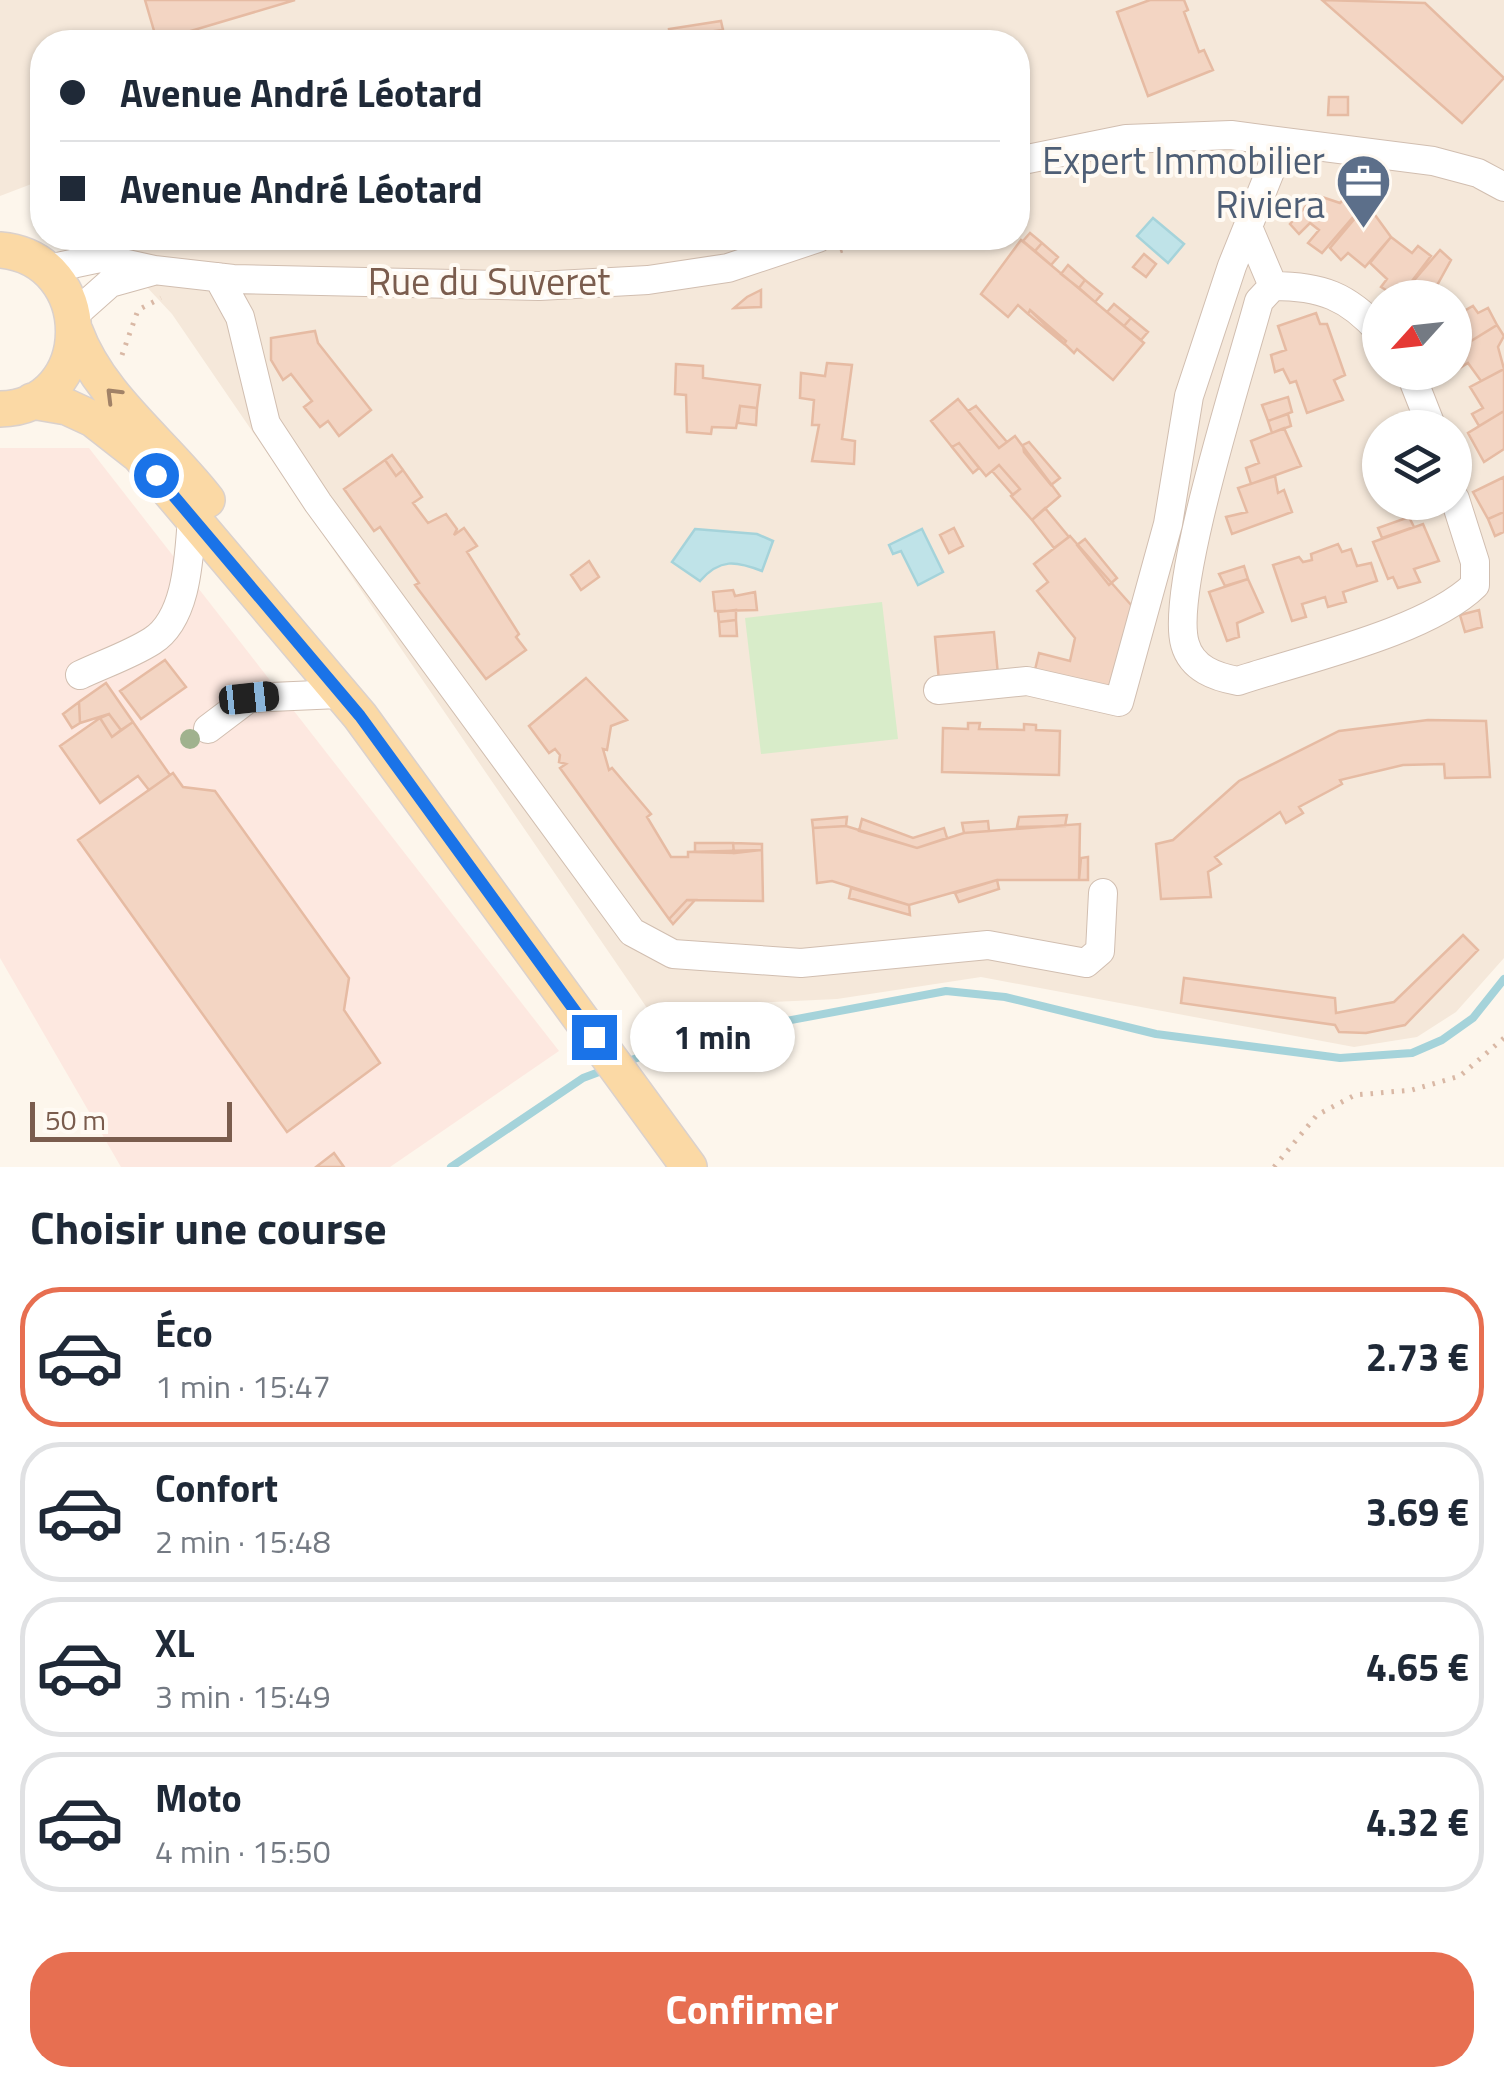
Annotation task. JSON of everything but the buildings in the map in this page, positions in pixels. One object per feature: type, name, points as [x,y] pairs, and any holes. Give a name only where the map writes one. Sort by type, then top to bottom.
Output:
[{"type":"main road","points":[[0,250],[31,258],[65,290],[95,377],[172,454],[347,686],[349,705]]},
{"type":"main road","points":[[16,405],[63,372],[74,323]]},
{"type":"main road","points":[[16,405],[67,407],[93,419],[139,455],[349,705],[689,1167]]},
{"type":"street","points":[[1030,158],[1161,135],[1230,135],[1434,161],[1478,173],[1504,187]]},
{"type":"street","points":[[938,690],[1027,681],[1119,702],[1168,524],[1189,396],[1282,142]]},
{"type":"street","points":[[1248,227],[1273,286]]},
{"type":"street","name":"Rue du Suveret","points":[[74,323],[110,283],[218,277],[318,284],[539,286],[648,280],[728,268],[782,250]]},
{"type":"street","name":"Rue du Suveret","points":[[48,270],[100,258],[163,282]]},
{"type":"street","points":[[218,277],[240,317],[266,424],[318,503],[621,916],[653,946],[673,954],[801,963],[988,946],[1086,964],[1100,951],[1103,893]]},
{"type":"street","points":[[1362,315],[1339,294],[1306,286],[1273,286],[1259,301],[1180,616],[1186,648],[1196,663],[1217,678],[1238,680],[1380,635],[1457,603],[1475,586],[1475,562],[1462,520]]},
{"type":"street","points":[[80,675],[153,640],[171,621],[188,562],[192,517]]},
{"type":"street","points":[[208,730],[249,698],[349,705]]},
{"type":"path","points":[[117,360],[127,349],[138,310],[163,282]]},
{"type":"path","points":[[1274,1167],[1317,1116],[1355,1095],[1412,1090],[1460,1076],[1504,1038]]},
{"type":"shaded area","points":[[0,0],[1504,0],[1504,958],[1456,1012],[1417,1037],[1354,1047],[981,977],[837,999],[647,1008],[172,314],[112,250],[1030,250],[1030,30],[30,30],[30,185],[0,196]]},
{"type":"shaded area","points":[[0,448],[89,448],[559,1051],[390,1167],[121,1167],[0,958]]},
{"type":"green space","points":[[882,602],[898,739],[761,754],[745,618]]},
{"type":"water","points":[[1153,218],[1184,244],[1168,263],[1137,236]]},
{"type":"water","points":[[695,529],[757,534],[773,541],[762,571],[744,565],[722,565],[700,581],[672,562]]},
{"type":"water","points":[[922,529],[943,572],[918,585],[901,551],[893,554],[889,545]]},
{"type":"waterway","points":[[625,1062],[701,1037],[946,991],[1005,997],[1156,1034],[1340,1058],[1412,1053],[1442,1040],[1473,1018],[1504,979]]},
{"type":"waterway","points":[[451,1167],[583,1078],[607,1069]]},
{"type":"place","name":"Expert Immobilier Riviera","points":[[1364,231]]},
{"type":"route","points":[[156,475],[360,716],[594,1037]]}]
